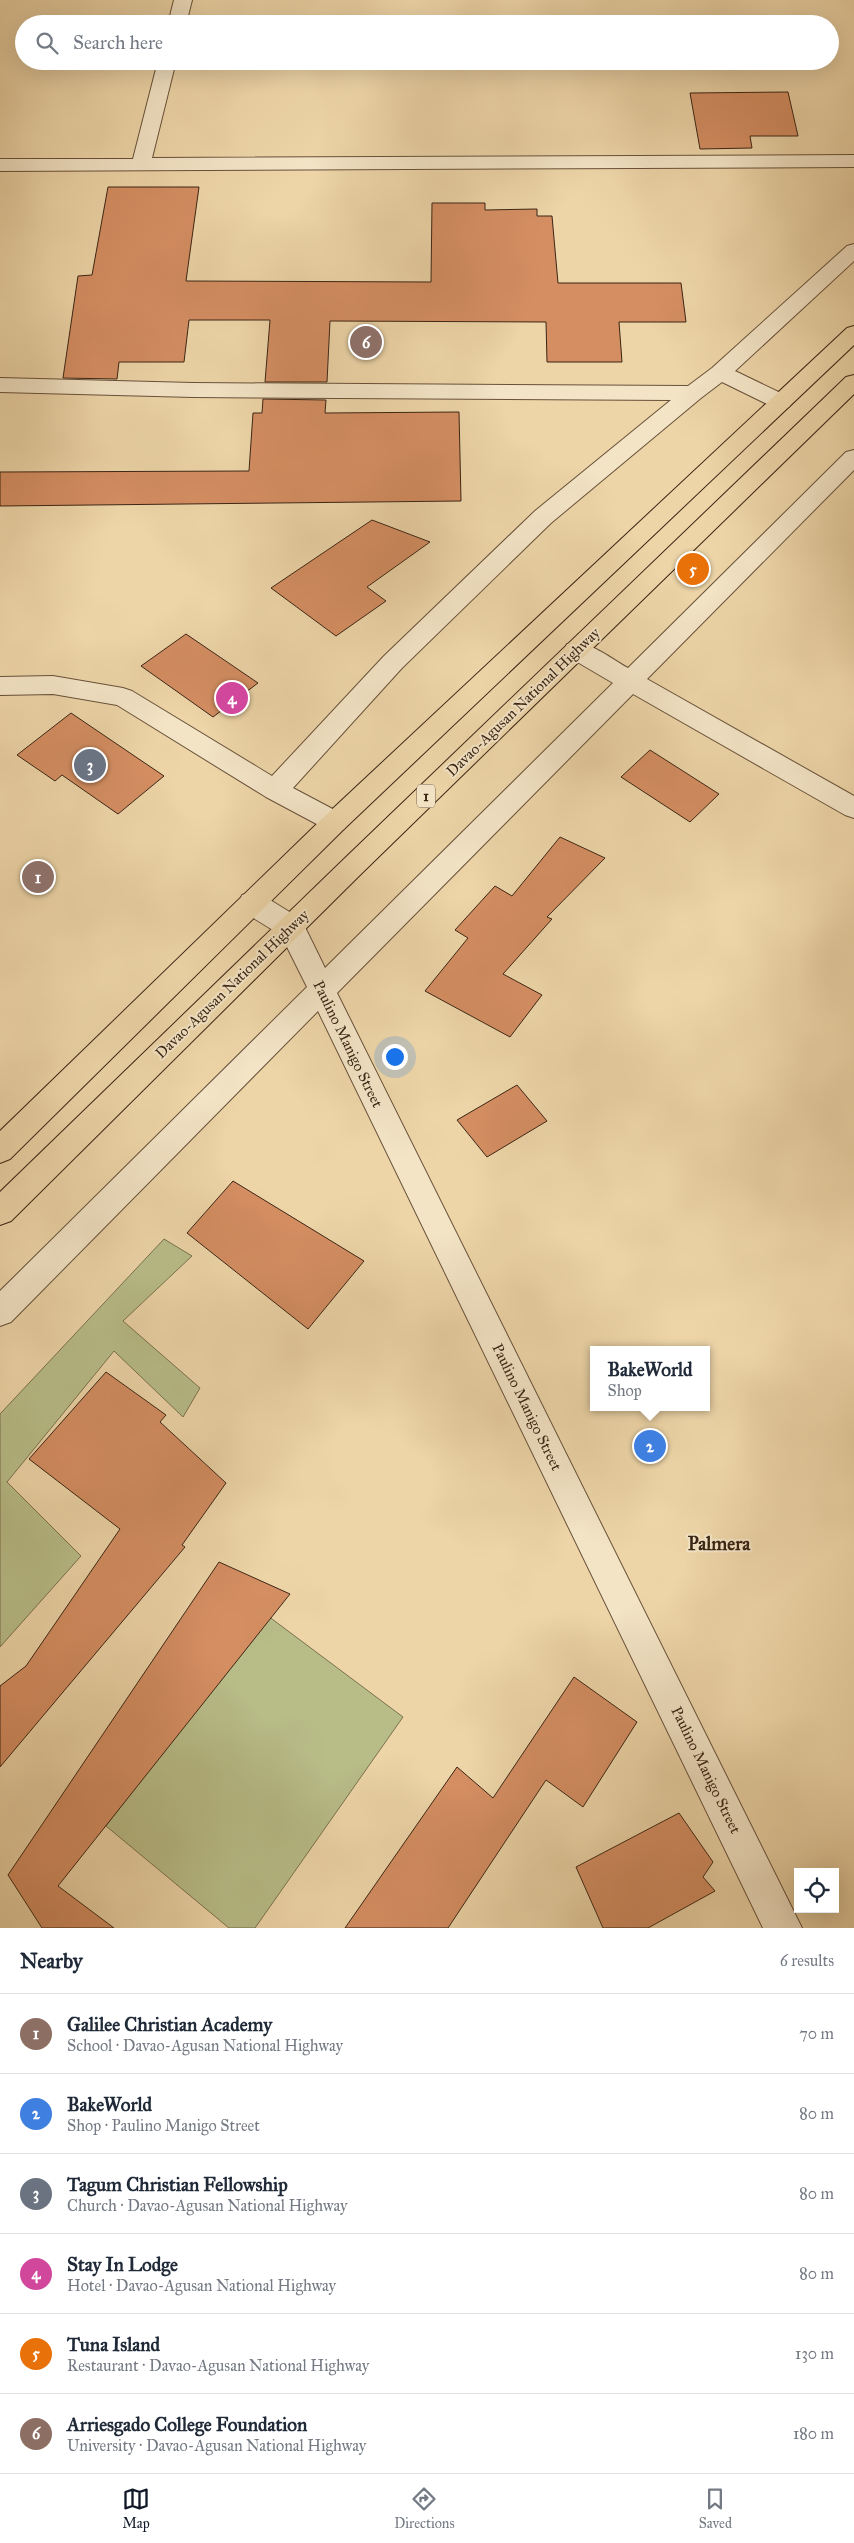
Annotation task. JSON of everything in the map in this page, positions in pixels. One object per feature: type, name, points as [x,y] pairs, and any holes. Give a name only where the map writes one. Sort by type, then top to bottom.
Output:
[{"type":"highway","points":[[0,1150],[334,822],[854,333]]},
{"type":"highway","name":"Davao-Agusan National Highway","points":[[0,1212],[576,650],[854,382]]},
{"type":"street","points":[[179,15],[183,0]]},
{"type":"street","points":[[141,164],[165,70]]},
{"type":"street","points":[[0,165],[854,161]]},
{"type":"street","points":[[275,790],[393,662],[543,517],[693,393],[720,373],[854,250]]},
{"type":"street","points":[[720,373],[781,402]]},
{"type":"street","points":[[0,385],[203,390],[693,393]]},
{"type":"street","points":[[0,1312],[854,457]]},
{"type":"street","points":[[576,650],[854,808]]},
{"type":"street","points":[[0,686],[53,685],[123,697],[275,790],[334,822]]},
{"type":"street","points":[[252,903],[291,927]]},
{"type":"street","name":"Paulino Manigo Street","points":[[291,927],[783,1928]]},
{"type":"green space","points":[[164,1239],[192,1256],[123,1321],[200,1388],[183,1417],[114,1351],[7,1482],[81,1556],[0,1647],[0,1414]]},
{"type":"green space","points":[[268,1616],[403,1717],[255,1928],[229,1928],[106,1826]]},
{"type":"building","points":[[788,92],[798,136],[750,136],[752,148],[700,149],[690,93]]},
{"type":"building","points":[[108,187],[199,187],[186,281],[431,282],[432,203],[485,203],[485,210],[537,209],[537,216],[552,216],[558,283],[681,283],[686,322],[619,322],[622,362],[547,362],[546,322],[330,321],[327,382],[265,382],[270,320],[189,320],[184,362],[119,362],[117,379],[63,378],[78,276],[92,275]]},
{"type":"building","points":[[263,399],[326,400],[325,413],[459,412],[461,501],[0,506],[0,472],[249,471],[253,413],[262,413]]},
{"type":"building","points":[[372,520],[430,542],[367,587],[386,601],[336,636],[271,588]]},
{"type":"building","points":[[186,634],[258,683],[213,717],[141,666]]},
{"type":"building","points":[[71,713],[164,776],[118,814],[62,775],[55,781],[17,755]]},
{"type":"building","points":[[650,750],[719,794],[690,822],[621,777]]},
{"type":"building","points":[[560,837],[605,858],[547,917],[552,919],[503,974],[542,995],[510,1037],[425,991],[468,938],[455,930],[495,886],[512,896]]},
{"type":"building","points":[[517,1085],[547,1121],[487,1157],[457,1120]]},
{"type":"building","points":[[233,1181],[364,1261],[308,1329],[187,1233]]},
{"type":"building","points":[[106,1372],[166,1415],[160,1422],[226,1483],[182,1545],[185,1547],[0,1767],[0,1686],[26,1666],[120,1529],[29,1459]]},
{"type":"building","points":[[219,1562],[290,1594],[58,1886],[114,1928],[42,1928],[8,1875]]},
{"type":"building","points":[[574,1677],[637,1722],[583,1807],[546,1780],[448,1928],[345,1928],[457,1767],[493,1798]]},
{"type":"building","points":[[679,1813],[713,1862],[703,1877],[715,1891],[648,1928],[603,1928],[576,1867]]},
{"type":"place","name":"Arriesgado College Foundation","points":[[366,342]]},
{"type":"place","name":"Tuna Island","points":[[693,569]]},
{"type":"place","name":"Stay In Lodge","points":[[232,698]]},
{"type":"place","name":"Tagum Christian Fellowship","points":[[90,765]]},
{"type":"place","name":"Galilee Christian Academy","points":[[38,877]]},
{"type":"place","name":"BakeWorld","points":[[650,1446]]},
{"type":"district","name":"Palmera","points":[[719,1543]]}]
